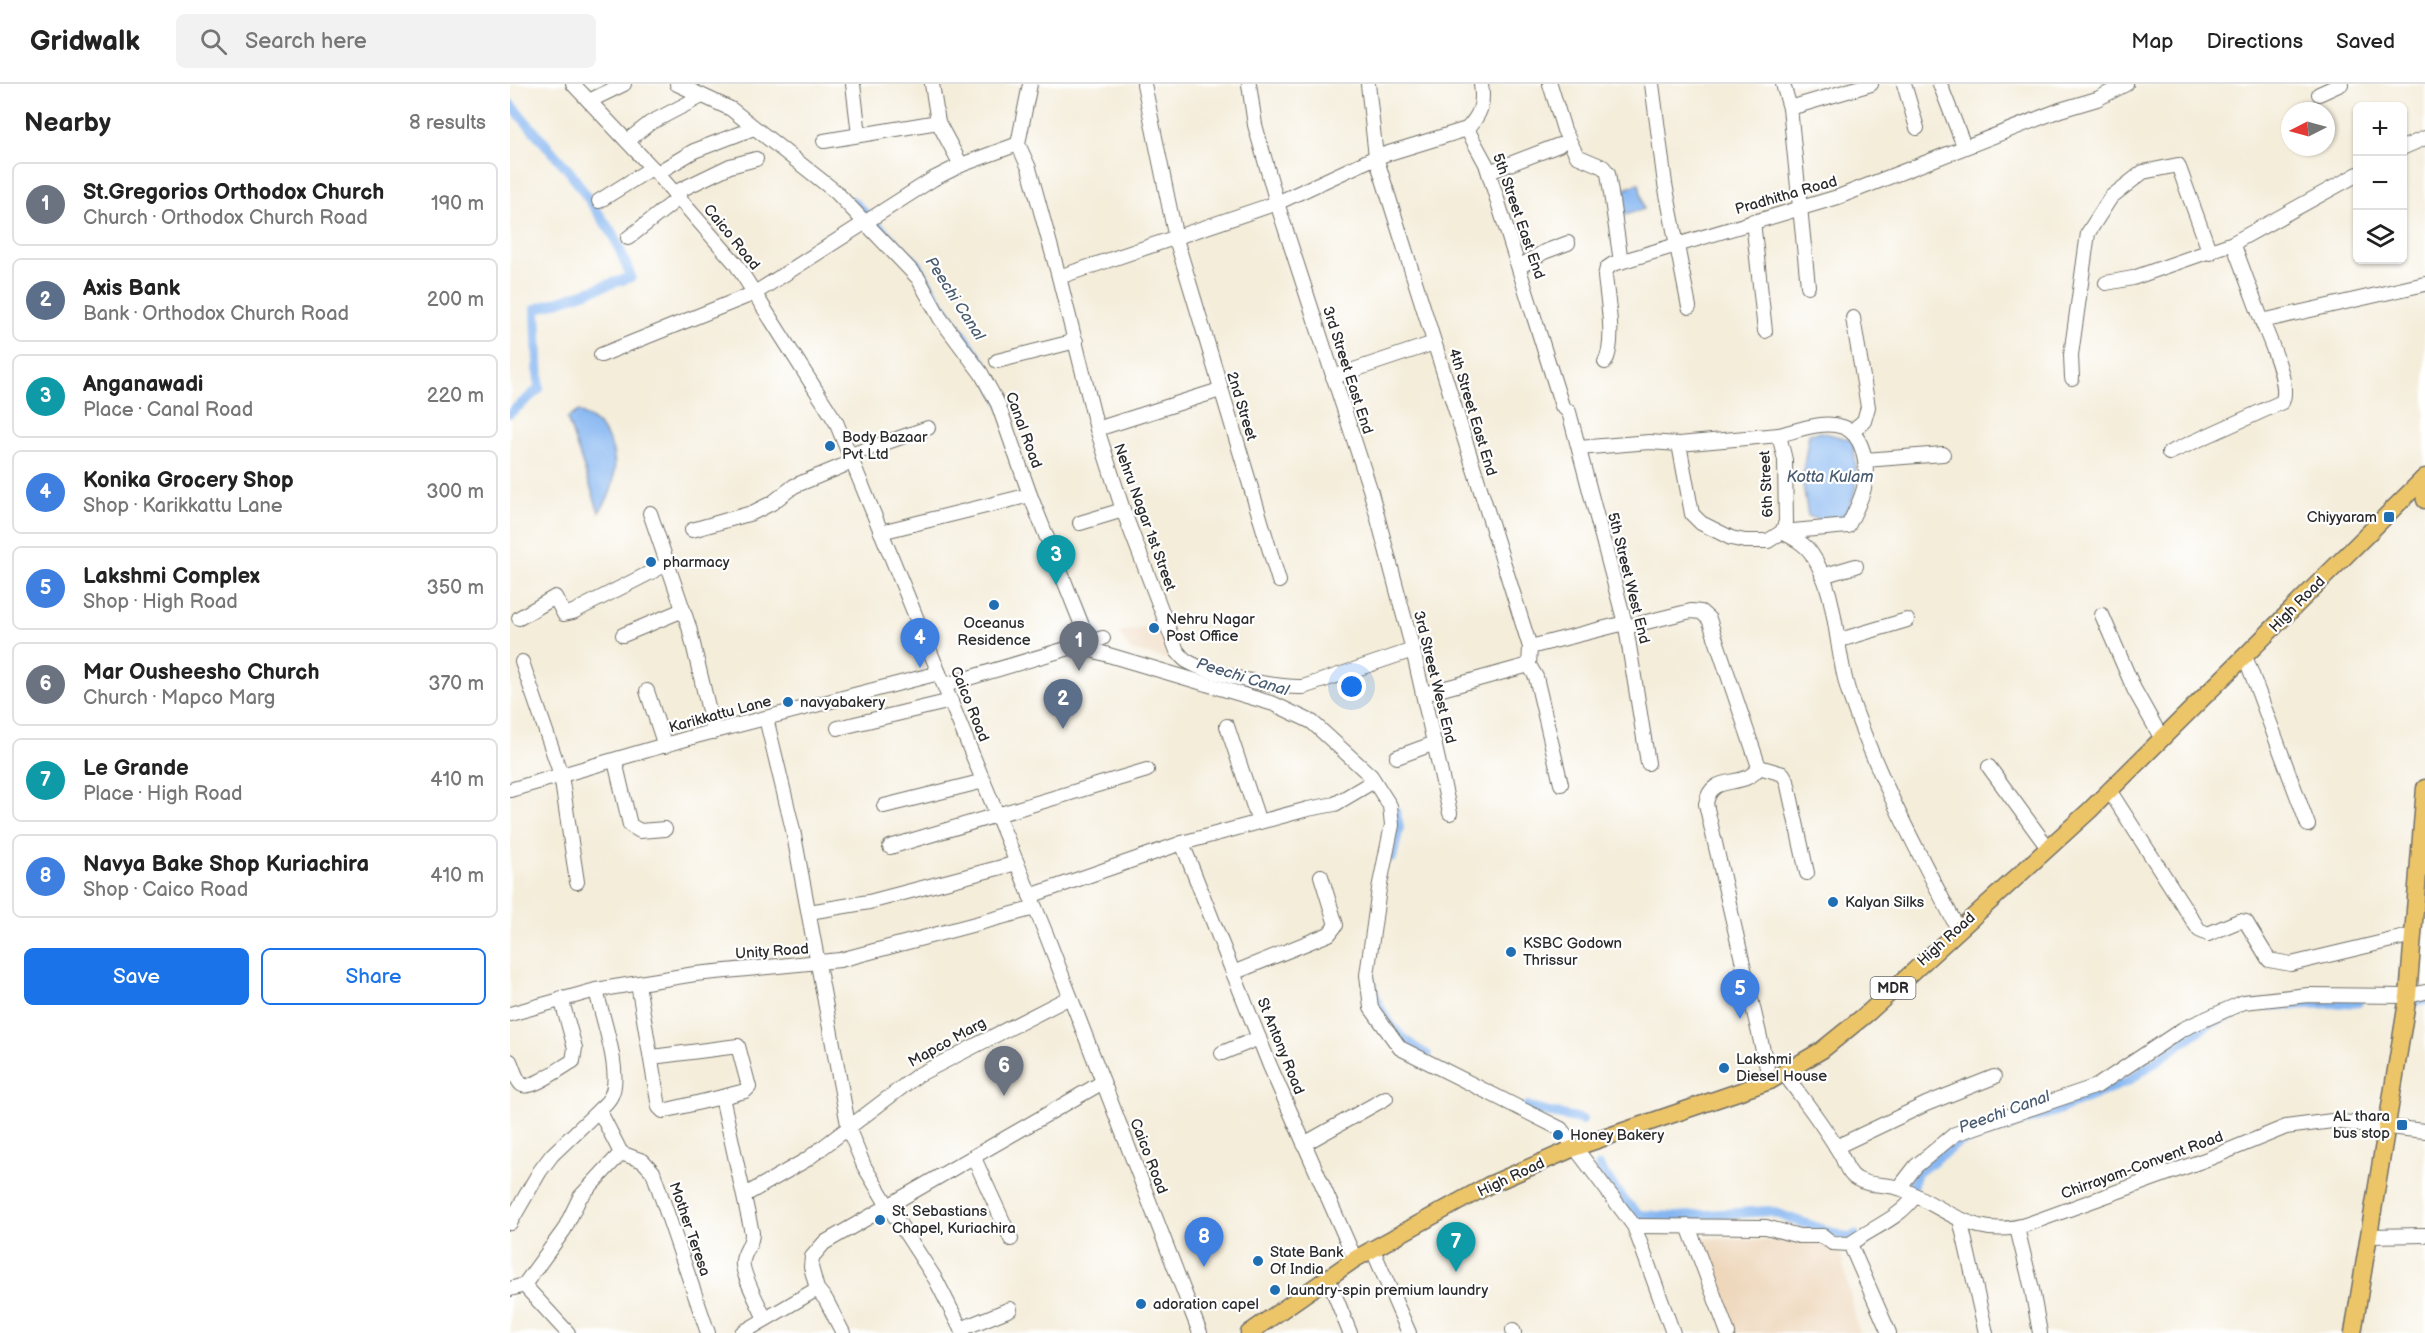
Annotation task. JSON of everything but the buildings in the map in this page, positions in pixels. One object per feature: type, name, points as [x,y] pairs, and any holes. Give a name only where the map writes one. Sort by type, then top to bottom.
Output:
[{"type":"main road","points":[[2423,479],[2425,500]]},
{"type":"main road","name":"High Road","points":[[1249,1333],[1372,1248],[1490,1185],[1574,1148],[1777,1077],[1822,1050],[1869,1012],[2048,848],[2162,739],[2423,479]]},
{"type":"main road","points":[[2353,1333],[2412,999],[2413,935],[2421,883],[2425,788]]},
{"type":"street","name":"Caico Road","points":[[573,84],[655,171],[736,264],[836,422],[1033,902],[1200,1333]]},
{"type":"street","points":[[590,101],[624,84]]},
{"type":"street","name":"Canal Road","points":[[677,84],[730,109],[872,219],[918,278],[940,318],[992,390],[1030,495],[1095,641]]},
{"type":"street","points":[[853,84],[859,135]]},
{"type":"street","points":[[932,84],[938,122],[961,165]]},
{"type":"street","points":[[601,355],[755,293],[933,179],[961,165],[1018,144],[1030,84]]},
{"type":"street","name":"2nd Street","points":[[1144,84],[1176,239],[1279,581]]},
{"type":"street","name":"3rd Street East End","points":[[1250,84],[1255,125],[1277,203],[1370,489],[1384,549]]},
{"type":"street","name":"4th Street East End","points":[[1368,84],[1376,157],[1530,647],[1529,665],[1536,677],[1561,784]]},
{"type":"street","points":[[1059,277],[1277,203],[1376,157],[1467,129],[1480,115],[1483,100],[1481,84]]},
{"type":"street","points":[[1550,84],[1564,130],[1576,156],[1603,167],[1608,173],[1621,262],[1607,268],[1605,276],[1610,343],[1609,354],[1605,362]]},
{"type":"street","points":[[1652,84],[1665,184],[1679,245],[1689,308]]},
{"type":"street","points":[[1784,84],[1790,108],[1808,286]]},
{"type":"street","points":[[1790,108],[1871,84]]},
{"type":"street","points":[[1904,84],[1917,128]]},
{"type":"street","points":[[1940,84],[1964,146]]},
{"type":"street","name":"Pradhitha Road","points":[[1621,262],[1901,175],[1964,146],[2060,110],[2097,99],[2126,84]]},
{"type":"street","points":[[2319,94],[2341,84]]},
{"type":"street","points":[[627,141],[650,123],[702,96]]},
{"type":"street","points":[[824,141],[938,122]]},
{"type":"street","points":[[600,201],[694,151],[754,128]]},
{"type":"street","name":"5th Street East End","points":[[1467,129],[1489,172],[1562,406]]},
{"type":"street","points":[[2407,146],[2425,138]]},
{"type":"street","name":"Nehru Nagar 1st Street","points":[[1018,144],[1029,168],[1059,277],[1096,429],[1123,510],[1177,651],[1186,661],[1268,685],[1303,687],[1413,650]]},
{"type":"street","points":[[1489,172],[1559,145]]},
{"type":"street","points":[[628,238],[676,196],[730,166],[756,159]]},
{"type":"street","points":[[2072,378],[2071,355],[2088,233],[2111,197],[2143,172],[2178,165],[2210,253]]},
{"type":"street","points":[[2106,283],[2133,278],[2210,253],[2233,243],[2353,177]]},
{"type":"street","points":[[1754,221],[1765,331]]},
{"type":"street","points":[[1519,267],[1544,252],[1568,243]]},
{"type":"street","points":[[2169,453],[2282,402],[2286,394],[2233,243]]},
{"type":"street","points":[[2262,321],[2425,284]]},
{"type":"street","points":[[1852,431],[1864,421],[1868,407],[1853,318]]},
{"type":"street","points":[[997,361],[1076,341]]},
{"type":"street","points":[[1333,377],[1434,344]]},
{"type":"street","name":"Nehru Nagar 1st Street","points":[[1096,429],[1220,390]]},
{"type":"street","name":"5th Street West End","points":[[1562,406],[1569,412],[1626,627],[1648,763]]},
{"type":"street","points":[[1779,435],[1813,426],[1841,426],[1852,431],[1859,440],[1865,460],[1866,483],[1848,526],[1782,532]]},
{"type":"street","points":[[692,530],[752,513],[772,503],[794,486],[851,459],[928,428]]},
{"type":"street","name":"6th Street","points":[[1579,448],[1649,442],[1679,444],[1779,435],[1785,460],[1786,522],[1782,532],[1768,541],[1745,541],[1701,523],[1692,514],[1688,501],[1679,444]]},
{"type":"street","points":[[1865,460],[1943,454]]},
{"type":"street","points":[[881,532],[1030,495]]},
{"type":"street","points":[[1080,523],[1123,510]]},
{"type":"street","points":[[650,513],[683,610],[714,732]]},
{"type":"street","points":[[1782,532],[1811,552],[1822,576],[1840,640],[1848,689],[1864,737],[1905,829],[1958,929]]},
{"type":"street","name":"3rd Street West End","points":[[1384,549],[1413,650],[1450,813]]},
{"type":"street","points":[[519,618],[555,597],[564,614],[573,612],[667,564]]},
{"type":"street","points":[[1822,576],[1856,566]]},
{"type":"street","points":[[623,635],[683,610]]},
{"type":"street","points":[[1530,647],[1621,624],[1626,627],[1691,611],[1701,612],[1709,619],[1759,767]]},
{"type":"street","points":[[2102,615],[2134,689],[2162,739]]},
{"type":"street","points":[[1840,640],[1907,620]]},
{"type":"street","points":[[1095,641],[1095,651],[1104,655],[1274,704],[1312,723],[1374,781],[1390,806],[1392,825],[1379,889],[1366,975],[1371,1008],[1400,1048],[1561,1129],[1634,1226],[1673,1333]]},
{"type":"street","name":"Karikkattu Lane","points":[[510,790],[766,718],[942,679],[1095,641]]},
{"type":"street","points":[[2245,656],[2308,825]]},
{"type":"street","points":[[522,662],[561,775],[576,882]]},
{"type":"street","points":[[1424,694],[1529,665]]},
{"type":"street","points":[[647,691],[665,746]]},
{"type":"street","points":[[838,728],[951,701]]},
{"type":"street","points":[[766,718],[781,773],[849,1130],[864,1166],[936,1280],[962,1331],[1010,1309]]},
{"type":"street","points":[[1227,726],[1259,822]]},
{"type":"street","points":[[1397,757],[1435,743]]},
{"type":"street","points":[[615,761],[630,825],[640,831],[665,829]]},
{"type":"street","points":[[1759,767],[1783,774],[1787,781],[1807,873]]},
{"type":"street","points":[[1759,767],[1748,778],[1715,786],[1708,794],[1706,804],[1777,1077]]},
{"type":"street","points":[[1989,767],[2048,848]]},
{"type":"street","points":[[890,847],[1147,770]]},
{"type":"street","name":"Unity Road","points":[[510,1014],[596,990],[695,974],[819,964],[1033,902],[1182,843],[1335,804],[1374,781]]},
{"type":"street","points":[[884,806],[984,782]]},
{"type":"street","points":[[2109,790],[2199,930],[2208,934],[2239,921],[2246,922],[2269,960],[2291,964],[2413,935]]},
{"type":"street","name":"St Antony Road","points":[[1182,843],[1259,1038],[1355,1259]]},
{"type":"street","points":[[809,912],[869,902],[1017,863]]},
{"type":"street","points":[[1233,973],[1329,934],[1336,925],[1335,917],[1321,876]]},
{"type":"street","points":[[638,984],[652,1057],[658,1105],[663,1111],[745,1091],[749,1086],[738,1046],[652,1057]]},
{"type":"street","points":[[510,1223],[540,1171],[552,1155],[600,1110],[611,1096],[614,1086],[612,1060],[596,990]]},
{"type":"street","points":[[1634,1226],[1766,1227],[1799,1236],[1823,1236],[1832,1242],[1850,1244],[1877,1226],[1897,1217],[1916,1166],[1955,1134],[2097,1086],[2183,1029],[2244,1002],[2308,995],[2412,999]]},
{"type":"street","name":"Mapco Marg","points":[[745,1195],[780,1176],[849,1130],[918,1075],[1070,997]]},
{"type":"street","points":[[510,1061],[520,1083],[525,1086],[533,1085],[573,1060],[575,1048],[561,998]]},
{"type":"street","points":[[1222,1053],[1259,1038]]},
{"type":"street","name":"Chirrayam-Convent Road","points":[[1777,1077],[1824,1124],[1849,1171],[1857,1179],[1908,1192],[1975,1226],[1993,1230],[2016,1228],[2210,1158],[2286,1127],[2332,1121],[2425,1131]]},
{"type":"street","points":[[1836,1147],[1926,1104],[1994,1077]]},
{"type":"street","points":[[843,1333],[826,1300],[817,1289],[811,1267],[816,1249],[1102,1082]]},
{"type":"street","points":[[722,1097],[752,1233],[752,1244],[743,1260],[743,1270],[765,1319]]},
{"type":"street","points":[[1304,1144],[1386,1098]]},
{"type":"street","points":[[568,1333],[517,1287],[564,1230],[580,1197],[621,1152],[600,1110]]},
{"type":"street","name":"Mother Teresa","points":[[621,1152],[643,1161],[652,1172],[708,1333]]},
{"type":"street","points":[[974,1158],[1011,1239]]},
{"type":"street","points":[[1960,1219],[1986,1333]]},
{"type":"street","points":[[1689,1226],[1728,1333]]},
{"type":"street","points":[[2016,1228],[2032,1289],[2040,1333]]},
{"type":"street","points":[[2369,1236],[2425,1235]]},
{"type":"street","points":[[1850,1244],[1889,1333]]},
{"type":"street","points":[[1372,1248],[1409,1333]]},
{"type":"street","points":[[1328,1278],[1350,1333]]},
{"type":"street","points":[[742,1333],[817,1289]]},
{"type":"shaded area","points":[[1164,617],[1178,662],[1130,650],[1119,633],[1158,625],[1156,622]]},
{"type":"shaded area","points":[[1699,1238],[1842,1244],[1840,1250],[1859,1333],[1729,1333]]},
{"type":"water","points":[[1639,183],[1644,209],[1618,217],[1616,193]]},
{"type":"water","points":[[579,411],[596,423],[606,435],[614,457],[615,469],[610,492],[599,512],[567,418]]},
{"type":"water","name":"Kotta Kulam","points":[[1821,432],[1852,440],[1856,464],[1856,484],[1851,504],[1839,526],[1808,516],[1802,479],[1809,434]]},
{"type":"waterway","points":[[510,104],[570,172],[614,236],[631,277],[536,309],[539,389],[510,413]]},
{"type":"waterway","name":"Peechi Canal","points":[[852,201],[918,265],[933,293],[985,367],[1005,408]]},
{"type":"waterway","name":"Peechi Canal","points":[[1081,607],[1101,646]]},
{"type":"waterway","name":"Peechi Canal","points":[[1392,857],[1399,827],[1395,811]]},
{"type":"waterway","name":"Peechi Canal","points":[[1372,985],[1374,996],[1392,1026],[1408,1043],[1427,1055]]},
{"type":"waterway","name":"Peechi Canal","points":[[2404,1002],[2425,1000]]},
{"type":"waterway","name":"Peechi Canal","points":[[1907,1200],[1917,1173],[1959,1142],[2052,1112],[2128,1081],[2208,1024],[2253,1006],[2358,1002]]},
{"type":"waterway","name":"Peechi Canal","points":[[1527,1106],[1582,1120]]},
{"type":"waterway","name":"Peechi Canal","points":[[1599,1167],[1623,1200],[1639,1215],[1676,1217],[1769,1211],[1850,1239],[1855,1235]]},
{"type":"place","name":"Body Bazaar Pvt Ltd","points":[[830,446]]},
{"type":"place","name":"Chiyyaram","points":[[2389,517]]},
{"type":"place","name":"pharmacy","points":[[651,562]]},
{"type":"place","name":"Anganawadi","points":[[1056,585]]},
{"type":"place","name":"Oceanus Residence","points":[[994,605]]},
{"type":"place","name":"Nehru Nagar Post Office","points":[[1154,628]]},
{"type":"place","name":"Konika Grocery Shop","points":[[920,668]]},
{"type":"place","name":"St.Gregorios Orthodox Church","points":[[1079,671]]},
{"type":"place","name":"navyabakery","points":[[788,702]]},
{"type":"place","name":"Axis Bank","points":[[1063,729]]},
{"type":"place","name":"Kalyan Silks","points":[[1833,902]]},
{"type":"place","name":"KSBC Godown Thrissur","points":[[1511,952]]},
{"type":"place","name":"Lakshmi Complex","points":[[1740,1019]]},
{"type":"place","name":"Lakshmi Diesel House","points":[[1724,1068]]},
{"type":"place","name":"Mar Ousheesho Church","points":[[1004,1096]]},
{"type":"place","name":"AL thara bus stop","points":[[2402,1125]]},
{"type":"place","name":"Honey Bakery","points":[[1558,1135]]},
{"type":"place","name":"St. Sebastians Chapel, Kuriachira","points":[[880,1220]]},
{"type":"place","name":"State Bank Of India","points":[[1258,1261]]},
{"type":"place","name":"Navya Bake Shop Kuriachira","points":[[1204,1267]]},
{"type":"place","name":"Le Grande","points":[[1456,1272]]},
{"type":"place","name":"laundry-spin premium laundry","points":[[1275,1290]]},
{"type":"place","name":"adoration capel","points":[[1141,1304]]}]
